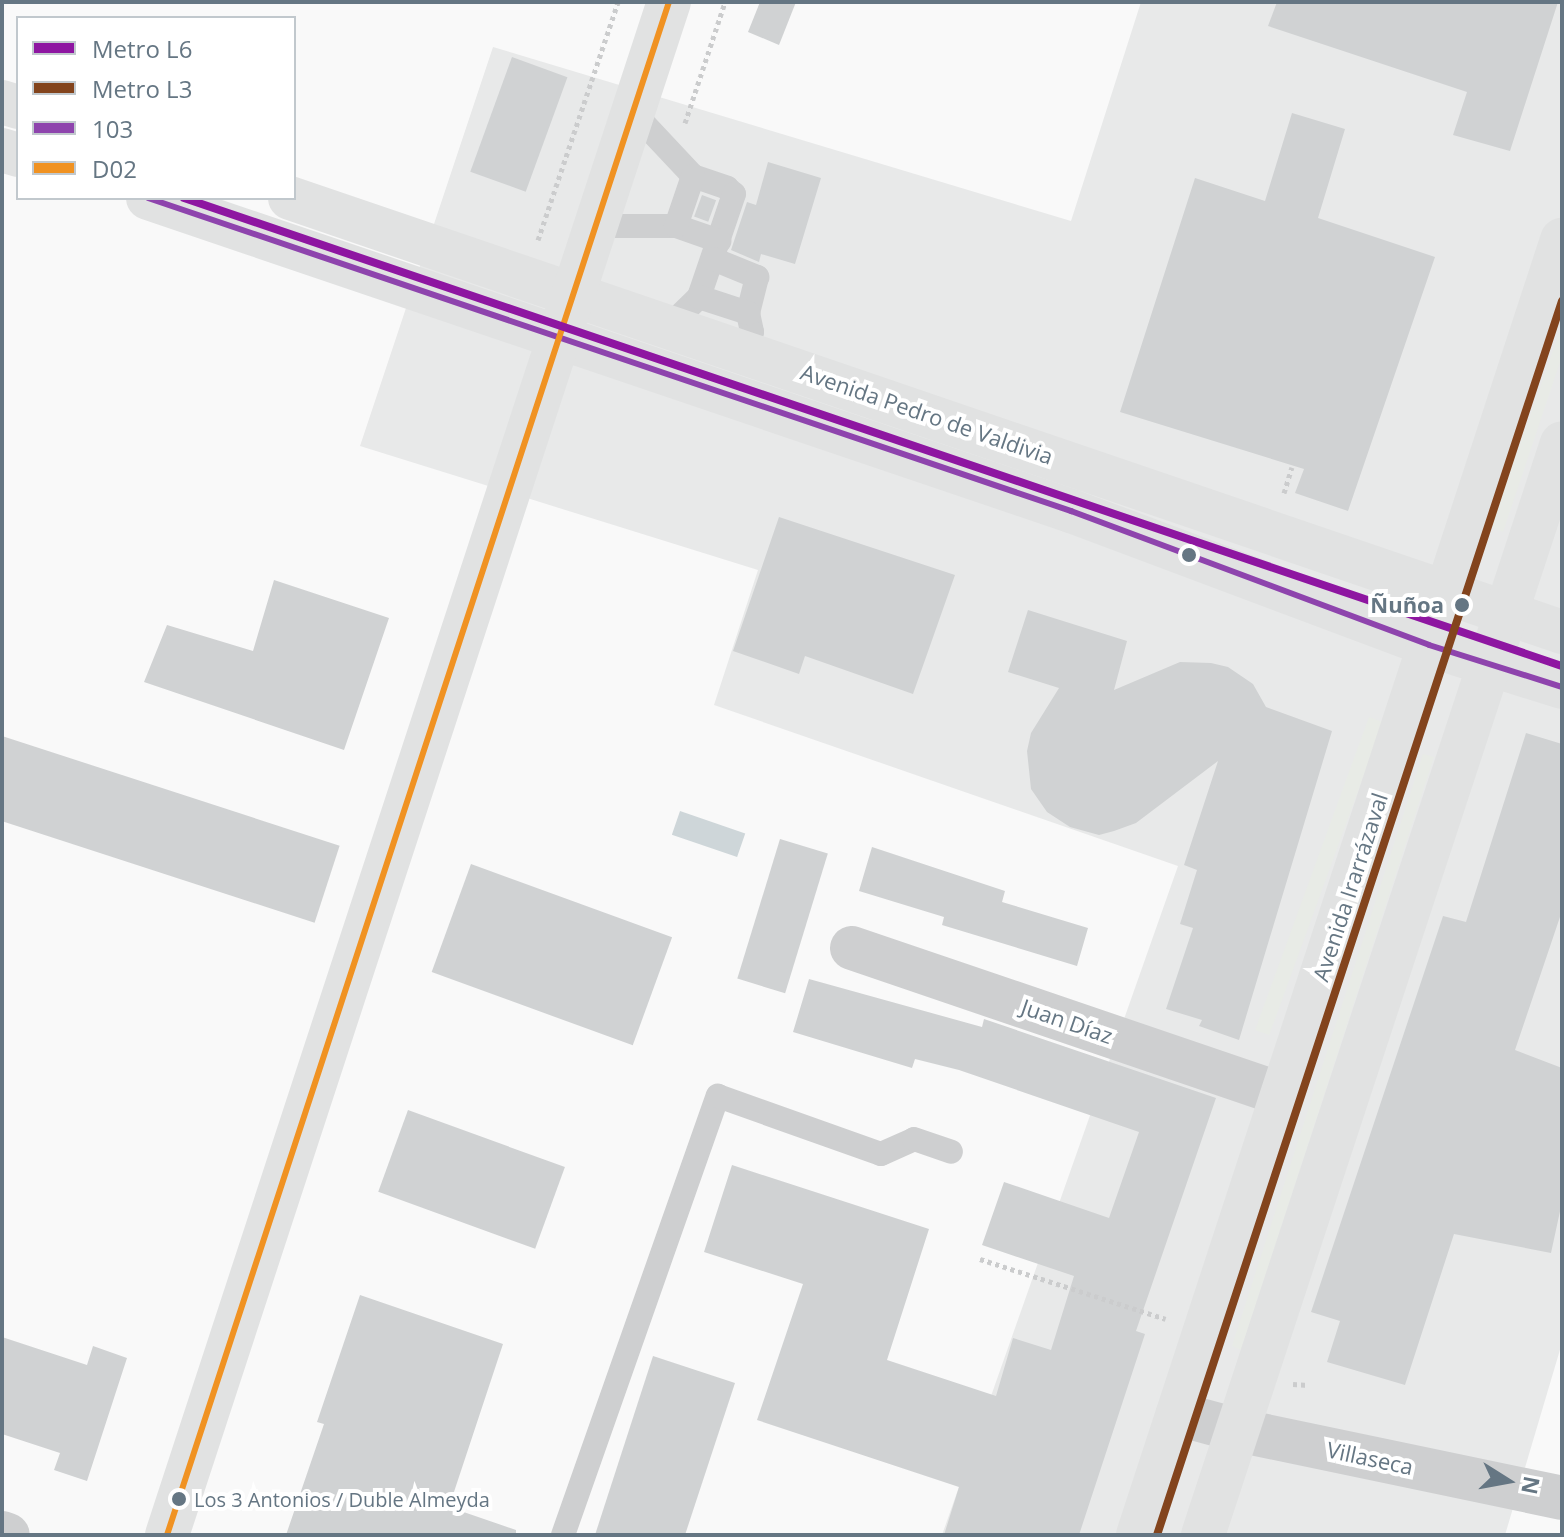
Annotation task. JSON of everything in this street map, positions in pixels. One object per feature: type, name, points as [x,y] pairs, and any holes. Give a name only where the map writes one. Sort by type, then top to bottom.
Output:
[{"type":"main road","points":[[167,1535],[669,2]]},
{"type":"main road","name":"Avenida Pedro de Valdivia","points":[[154,200],[1071,511],[1429,645],[1562,687]]},
{"type":"main road","name":"Avenida Pedro de Valdivia","points":[[296,200],[573,291],[684,311],[1562,632]]},
{"type":"main road","name":"Avenida Irarrázaval","points":[[1138,1535],[1562,240]]},
{"type":"main road","points":[[1203,1535],[1562,443]]},
{"type":"street","name":"Juan Díaz","points":[[852,948],[1282,1094]]},
{"type":"street","name":"Villaseca","points":[[1178,1414],[1237,1430],[1562,1498]]},
{"type":"street","points":[[2,1533],[8,1535]]},
{"type":"lane","points":[[633,112],[693,176],[727,188],[734,194],[716,250],[684,311]]},
{"type":"lane","points":[[676,226],[693,176]]},
{"type":"lane","points":[[594,226],[676,226],[757,277],[747,333]]},
{"type":"lane","points":[[563,1535],[718,1096],[881,1154],[914,1139],[951,1152]]},
{"type":"path","points":[[526,276],[618,2]]},
{"type":"path","points":[[1283,498],[1292,467]]},
{"type":"path","points":[[980,1259],[1174,1322]]},
{"type":"shaded area","points":[[1141,2],[1562,2],[1562,1343],[1505,1535],[942,1535],[1178,866],[714,705],[758,570],[360,446],[493,47],[1071,221]]},
{"type":"shaded area","points":[[1562,325],[1562,356],[1503,532],[1491,527]]},
{"type":"shaded area","points":[[1369,717],[1383,722],[1269,1035],[1255,1030]]},
{"type":"shaded area","points":[[1423,754],[1434,757],[1241,1350],[1232,1346]]},
{"type":"shaded area","points":[[680,811],[745,833],[737,857],[672,835]]},
{"type":"building","points":[[760,2],[796,2],[779,45],[748,32]]},
{"type":"building","points":[[1277,2],[1558,2],[1510,151],[1453,135],[1467,92],[1268,26]]},
{"type":"building","points":[[512,57],[567,77],[526,192],[470,172]]},
{"type":"building","points":[[1292,113],[1345,129],[1318,218],[1435,257],[1348,511],[1295,493],[1304,469],[1120,412],[1195,178],[1265,201]]},
{"type":"building","points":[[768,162],[821,178],[795,264],[761,254],[759,262],[731,250],[747,202],[756,205]]},
{"type":"building","points":[[702,195],[716,200],[708,222],[694,217]]},
{"type":"building","points":[[779,517],[955,575],[913,694],[805,656],[799,674],[733,651]]},
{"type":"building","points":[[274,580],[389,618],[344,750],[144,682],[167,625],[253,651]]},
{"type":"building","points":[[1028,610],[1127,641],[1114,690],[1180,662],[1211,663],[1228,667],[1253,684],[1266,707],[1332,731],[1239,1040],[1199,1026],[1202,1020],[1166,1009],[1193,928],[1180,924],[1197,870],[1184,865],[1218,761],[1136,823],[1114,831],[1099,835],[1070,827],[1047,812],[1031,789],[1027,751],[1031,733],[1059,688],[1008,672]]},
{"type":"building","points":[[1526,733],[1562,744],[1562,911],[1515,1050],[1562,1068],[1562,1202],[1551,1253],[1454,1234],[1405,1385],[1327,1362],[1340,1321],[1311,1312],[1443,916],[1466,922]]},
{"type":"building","points":[[2,736],[340,846],[315,923],[2,821]]},
{"type":"building","points":[[780,839],[828,854],[785,993],[737,979]]},
{"type":"building","points":[[872,847],[1005,891],[1002,902],[1088,928],[1077,966],[942,925],[944,917],[859,891]]},
{"type":"building","points":[[471,864],[672,937],[633,1045],[432,972]]},
{"type":"building","points":[[809,979],[982,1027],[984,1019],[1216,1098],[1136,1331],[1145,1334],[1079,1535],[944,1535],[959,1487],[757,1420],[803,1284],[704,1252],[732,1165],[929,1229],[887,1360],[996,1396],[1013,1338],[1051,1350],[1074,1276],[982,1245],[1004,1182],[1109,1218],[1139,1132],[959,1070],[915,1059],[912,1068],[793,1032]]},
{"type":"building","points":[[408,1110],[565,1167],[535,1249],[378,1192]]},
{"type":"building","points":[[360,1295],[503,1344],[449,1507],[516,1530],[516,1535],[286,1535],[324,1424],[317,1422]]},
{"type":"building","points":[[2,1337],[87,1365],[93,1346],[127,1358],[87,1481],[54,1470],[60,1453],[2,1434]]},
{"type":"building","points":[[653,1356],[735,1383],[685,1535],[595,1535]]},
{"type":"metro line","name":"L6","points":[[190,200],[1562,666]]},
{"type":"metro line","name":"L3","points":[[1157,1535],[1562,301]]},
{"type":"transit line","name":"D02","points":[[167,1535],[669,2]]},
{"type":"transit line","name":"103","points":[[154,200],[1071,511],[1429,645],[1562,687]]},
{"type":"place","name":"Ñuñoa","points":[[1462,605]]},
{"type":"place","name":"Los 3 Antonios / Duble Almeyda","points":[[179,1499]]}]
